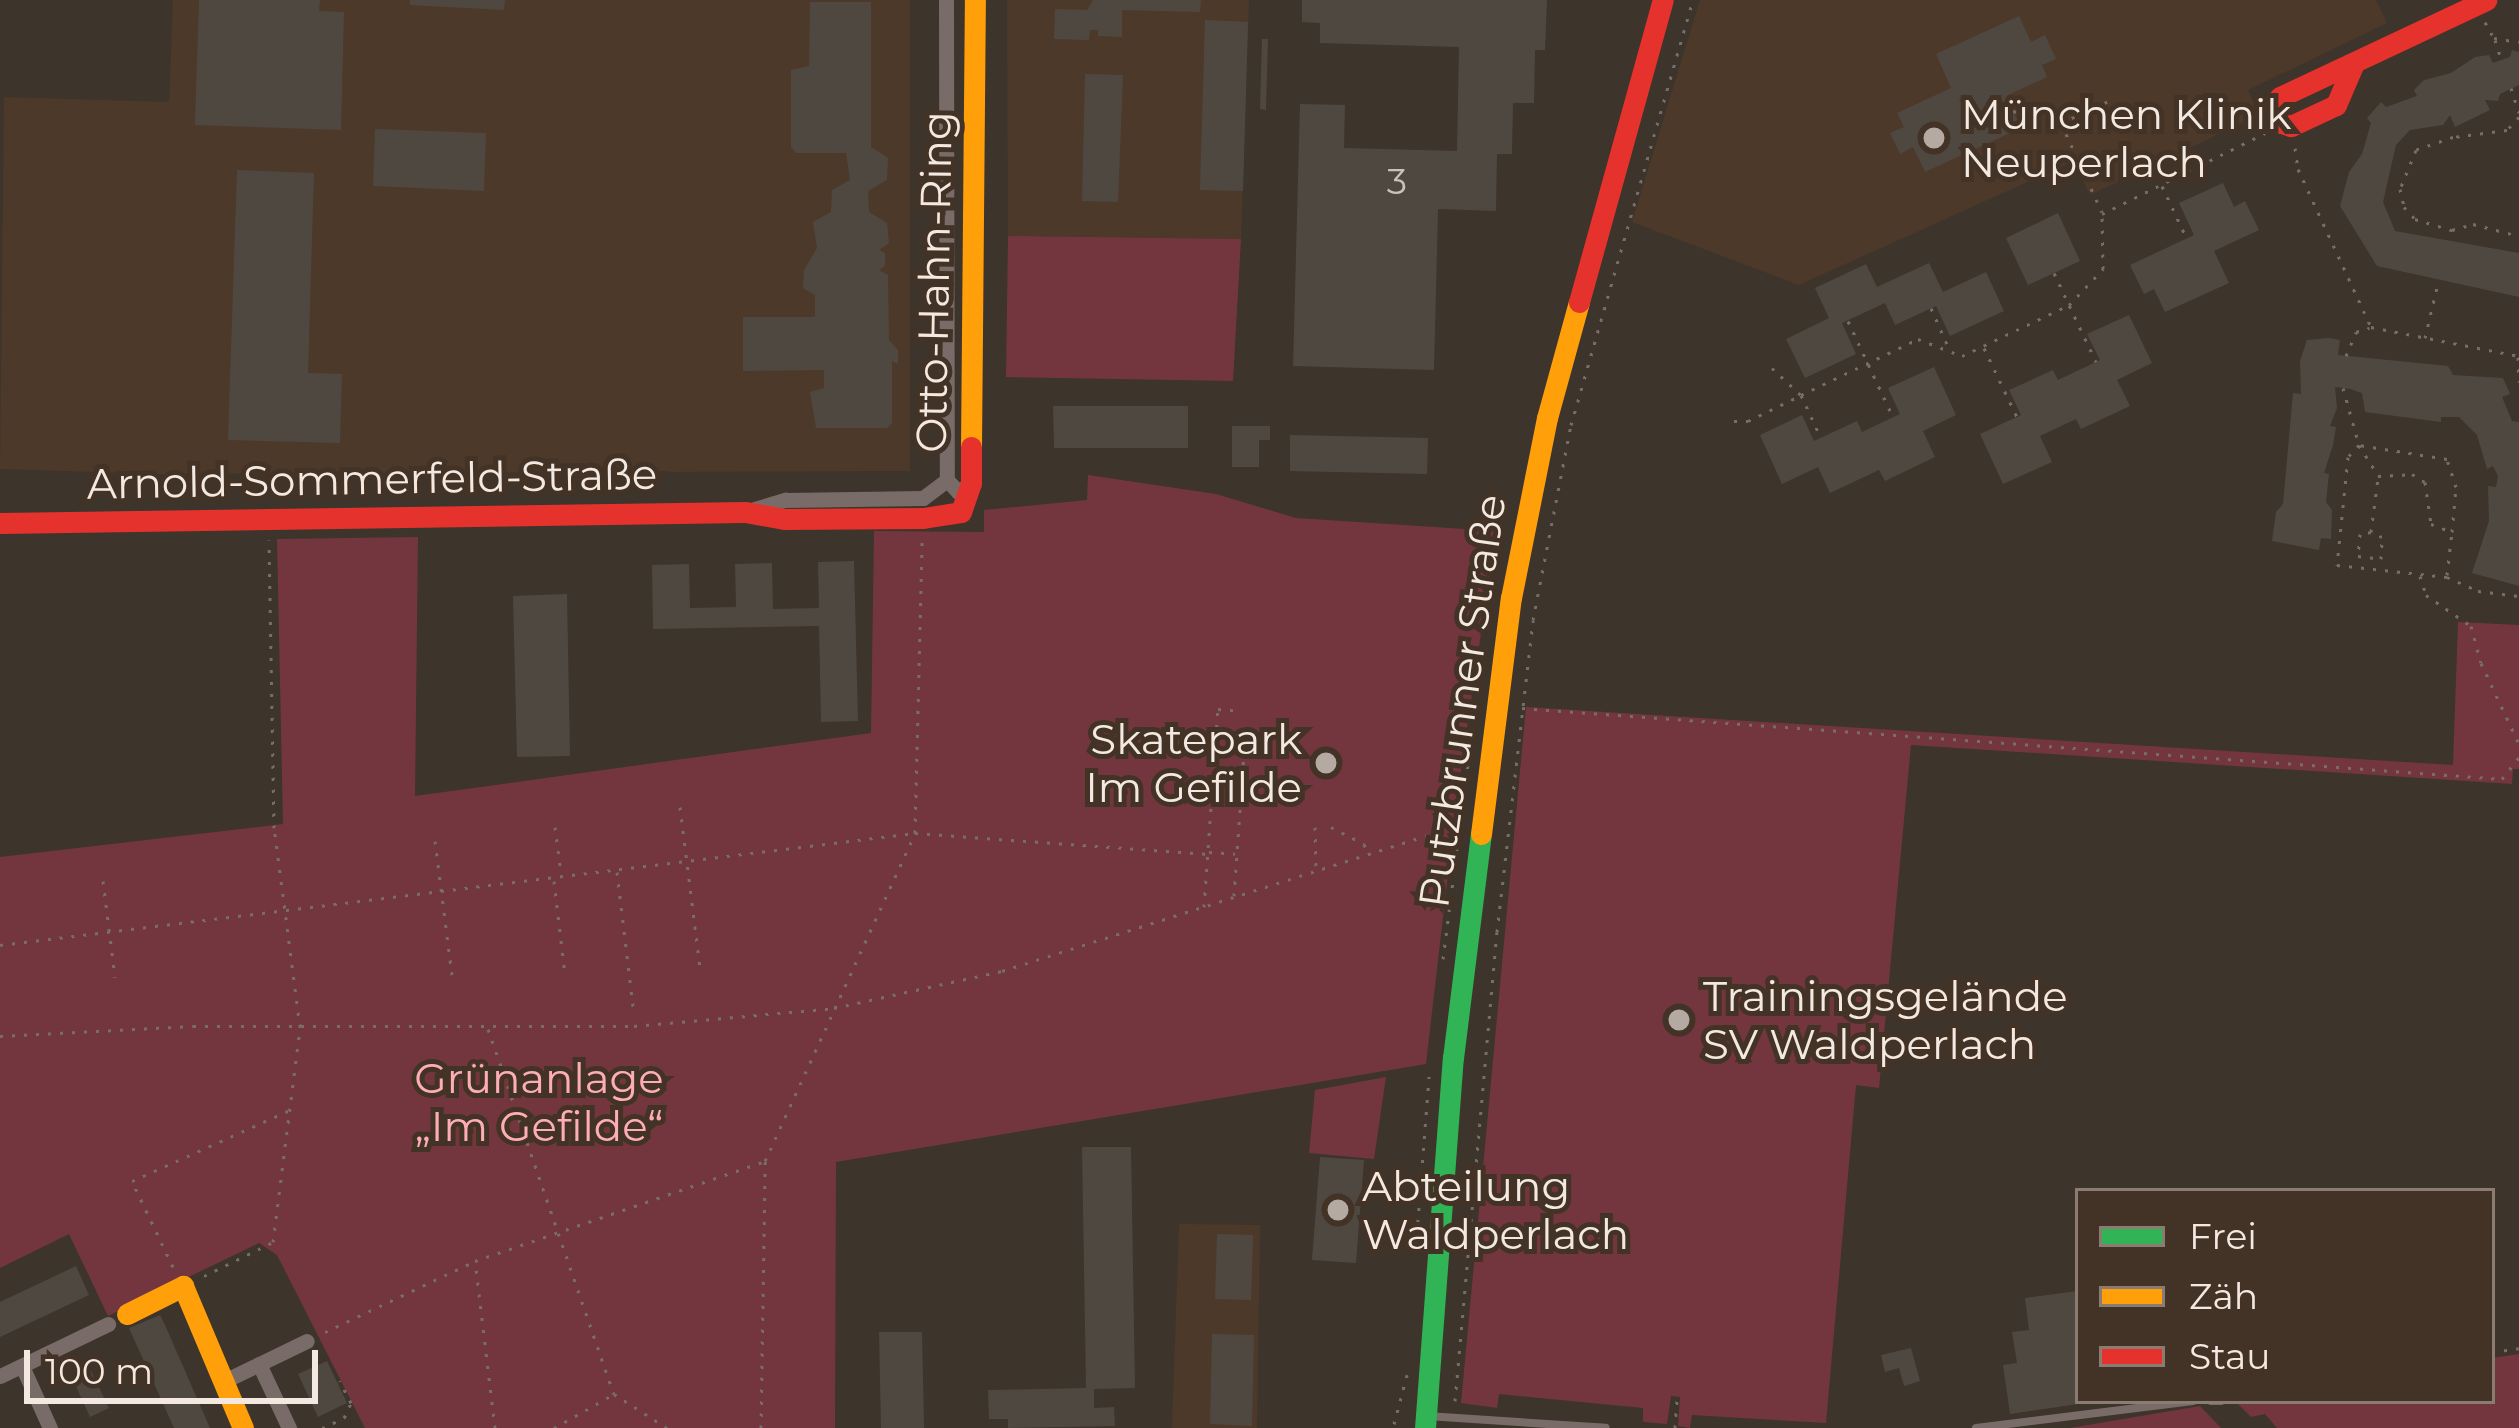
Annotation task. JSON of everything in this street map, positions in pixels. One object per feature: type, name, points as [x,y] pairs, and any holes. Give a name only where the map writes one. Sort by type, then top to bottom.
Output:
[{"type":"street","name":"Otto-Hahn-Ring","points":[[946,0],[946,480],[958,492],[971,483],[975,0]]},
{"type":"street","name":"Putzbrunner Straße","points":[[1425,1422],[1453,1058],[1511,598],[1546,418],[1663,0]]},
{"type":"street","points":[[2354,63],[2341,101],[2286,124],[2276,111],[2280,97],[2481,3]]},
{"type":"street","name":"Arnold-Sommerfeld-Straße","points":[[745,512],[785,500],[923,498],[946,480]]},
{"type":"street","name":"Arnold-Sommerfeld-Straße","points":[[0,524],[745,512],[785,519],[923,518],[961,512],[971,483]]},
{"type":"street","points":[[0,1376],[183,1286],[243,1428]]},
{"type":"street","points":[[222,1382],[307,1341]]},
{"type":"street","points":[[259,1364],[289,1428]]},
{"type":"street","points":[[22,1366],[50,1428]]},
{"type":"lane","points":[[1976,1428],[2168,1404]]},
{"type":"lane","points":[[1425,1422],[1453,1418],[1606,1428]]},
{"type":"path","points":[[1453,1418],[1476,1145],[1533,620],[1571,425],[1693,0]]},
{"type":"path","points":[[2481,3],[2501,59]]},
{"type":"path","points":[[2494,38],[2519,42]]},
{"type":"path","points":[[2511,88],[2519,115],[2506,130],[2453,137],[2416,150],[2401,189],[2404,207],[2416,219],[2452,230],[2474,224],[2519,236]]},
{"type":"path","points":[[2013,111],[2061,123],[2115,98]]},
{"type":"path","points":[[1733,421],[1748,421],[1918,339],[1962,356],[2069,305],[2103,269],[2102,214],[2061,123]]},
{"type":"path","points":[[2102,214],[2286,124],[2298,169],[2371,328]]},
{"type":"path","points":[[2162,184],[2187,239]]},
{"type":"path","points":[[2450,238],[2452,230]]},
{"type":"path","points":[[2054,273],[2096,362]]},
{"type":"path","points":[[2425,338],[2438,283]]},
{"type":"path","points":[[1931,308],[1950,351]]},
{"type":"path","points":[[1848,321],[1893,417]]},
{"type":"path","points":[[2346,356],[2356,332],[2371,328],[2518,355],[2519,382]]},
{"type":"path","points":[[1984,346],[2017,417]]},
{"type":"path","points":[[1772,368],[1802,395],[1821,438]]},
{"type":"path","points":[[2343,388],[2359,445],[2378,476],[2371,532]]},
{"type":"path","points":[[1524,616],[1567,404]]},
{"type":"path","points":[[2359,445],[2446,460],[2456,487],[2447,577]]},
{"type":"path","points":[[2359,445],[2348,458],[2337,565],[2447,577],[2478,590],[2519,596]]},
{"type":"path","points":[[2378,476],[2412,474],[2425,482],[2431,524],[2452,532]]},
{"type":"path","points":[[761,1428],[765,1161],[915,833],[923,518]]},
{"type":"path","points":[[268,519],[274,828],[300,1027],[290,1110],[273,1242],[183,1286],[132,1181],[290,1110]]},
{"type":"path","points":[[2371,532],[2381,537],[2381,560],[2359,556],[2360,533],[2371,532]]},
{"type":"path","points":[[2368,568],[2369,557]]},
{"type":"path","points":[[2420,574],[2426,595],[2471,626],[2481,663],[2519,744]]},
{"type":"path","points":[[1204,908],[1218,709],[1242,711]]},
{"type":"path","points":[[1528,709],[2502,779],[2516,768],[2519,757]]},
{"type":"path","points":[[1234,898],[1245,740]]},
{"type":"path","points":[[680,807],[700,968]]},
{"type":"path","points":[[0,1036],[300,1027],[634,1026],[834,1008],[1002,970],[1460,825]]},
{"type":"path","points":[[555,827],[561,876]]},
{"type":"path","points":[[1315,827],[1316,869]]},
{"type":"path","points":[[1331,827],[1367,851]]},
{"type":"path","points":[[0,945],[915,833],[1237,854]]},
{"type":"path","points":[[435,841],[452,976]]},
{"type":"path","points":[[616,870],[633,1006]]},
{"type":"path","points":[[1207,876],[1217,877]]},
{"type":"path","points":[[554,877],[565,974]]},
{"type":"path","points":[[103,881],[115,977]]},
{"type":"path","points":[[488,1028],[554,1233],[614,1394],[667,1428]]},
{"type":"path","points":[[307,1341],[475,1261],[765,1161]]},
{"type":"path","points":[[475,1261],[495,1428]]},
{"type":"path","points":[[1452,1300],[1464,1313]]},
{"type":"path","points":[[1451,1322],[1463,1322]]},
{"type":"path","points":[[1448,1358],[1460,1359]]},
{"type":"path","points":[[322,1428],[344,1418],[351,1403],[340,1381]]},
{"type":"path","points":[[1447,1387],[1457,1388]]},
{"type":"path","points":[[554,1428],[614,1394]]},
{"type":"path","points":[[1676,1428],[1677,1396]]},
{"type":"shaded area","points":[[173,0],[910,0],[910,471],[158,474],[0,469],[4,97],[169,102]]},
{"type":"shaded area","points":[[1007,0],[1249,0],[1241,239],[1008,236]]},
{"type":"shaded area","name":"München Klinik Neuperlach","points":[[1700,0],[2376,0],[2387,23],[2248,90],[2259,115],[2090,195],[2074,161],[1799,285],[1632,222]]},
{"type":"shaded area","points":[[1179,1224],[1260,1225],[1257,1428],[1172,1428]]},
{"type":"green space","points":[[1008,236],[1241,239],[1233,381],[1006,377]]},
{"type":"green space","name":"Grünanlage „Im Gefilde“","points":[[1088,475],[1216,494],[1296,518],[1496,531],[1457,797],[1426,1064],[836,1162],[835,1428],[365,1428],[277,1255],[259,1243],[108,1316],[69,1234],[0,1268],[0,857],[283,824],[277,539],[418,537],[415,796],[871,733],[874,531],[984,532],[984,510],[1087,500]]},
{"type":"green space","name":"Trainingsgelände SV Waldperlach","points":[[2458,622],[2519,625],[2519,769],[2513,769],[2512,784],[1911,745],[1879,1088],[1856,1085],[1826,1423],[1692,1415],[1690,1428],[1678,1426],[1680,1397],[1671,1396],[1667,1424],[1643,1422],[1643,1408],[1499,1394],[1497,1408],[1461,1403],[1526,707],[2453,765]]},
{"type":"green space","points":[[1386,1077],[1374,1159],[1309,1153],[1315,1090]]},
{"type":"green space","points":[[2519,1354],[2519,1428],[2277,1428],[2265,1414],[2251,1417],[2238,1404],[2495,1404],[2495,1358]]},
{"type":"green space","points":[[2200,1406],[2221,1428],[2070,1428]]},
{"type":"building","points":[[199,0],[320,0],[319,11],[344,12],[341,130],[195,125]]},
{"type":"building","points":[[410,0],[505,0],[504,10],[410,5]]},
{"type":"building","points":[[1093,0],[1201,0],[1200,12],[1122,10],[1122,37],[1098,36],[1098,30],[1090,30],[1089,40],[1054,39],[1055,9],[1087,10]]},
{"type":"building","points":[[1302,0],[1547,0],[1545,50],[1535,50],[1534,103],[1513,103],[1512,154],[1497,154],[1496,211],[1438,209],[1434,370],[1293,366],[1300,104],[1345,105],[1344,148],[1457,151],[1459,47],[1320,43],[1320,23],[1302,22]]},
{"type":"building","points":[[810,2],[871,2],[871,147],[888,158],[887,180],[868,191],[869,212],[887,223],[889,243],[879,250],[885,253],[885,266],[879,270],[888,275],[889,340],[898,350],[898,364],[892,361],[892,423],[887,428],[816,428],[810,392],[824,388],[824,370],[743,371],[743,317],[815,317],[815,295],[803,288],[804,270],[817,248],[813,222],[831,212],[832,190],[850,180],[846,153],[796,153],[791,147],[791,70],[809,66]]},
{"type":"building","points":[[2019,16],[2031,42],[2045,35],[2056,59],[2042,65],[2047,77],[2006,96],[2021,128],[1925,172],[1913,147],[1900,154],[1890,133],[1904,127],[1897,113],[1951,88],[1936,54]]},
{"type":"building","points":[[1205,20],[1248,22],[1243,191],[1200,190]]},
{"type":"building","points":[[1262,39],[1268,39],[1266,110],[1260,109]]},
{"type":"building","points":[[2512,50],[2519,52],[2519,85],[2500,94],[2498,101],[2485,100],[2490,110],[2455,127],[2450,115],[2443,125],[2410,130],[2396,145],[2383,202],[2395,231],[2519,253],[2519,297],[2377,266],[2340,206],[2349,172],[2362,154],[2371,123],[2367,118],[2381,102],[2386,107],[2417,96],[2414,90],[2424,80],[2451,73],[2475,57],[2489,55],[2493,63],[2510,57]]},
{"type":"building","points":[[1085,74],[1123,75],[1118,202],[1082,201]]},
{"type":"building","points":[[375,129],[486,133],[484,191],[373,186]]},
{"type":"building","points":[[237,170],[314,173],[308,373],[342,374],[340,443],[228,440]]},
{"type":"building","points":[[2223,183],[2234,207],[2245,201],[2259,230],[2214,251],[2229,283],[2165,312],[2154,289],[2144,294],[2130,265],[2194,235],[2179,203]]},
{"type":"building","points":[[2058,213],[2080,261],[2028,285],[2006,238]]},
{"type":"building","points":[[1929,263],[1943,292],[1986,272],[2004,311],[1950,336],[1936,306],[1895,325],[1885,303],[1842,323],[1856,354],[1805,378],[1786,339],[1829,318],[1815,288],[1866,264],[1877,287]]},
{"type":"building","points":[[2129,315],[2152,363],[2117,380],[2130,406],[2081,429],[2076,419],[2040,436],[2052,462],[2003,484],[1980,434],[2021,415],[2009,390],[2053,370],[2058,380],[2100,360],[2087,334]]},
{"type":"building","points":[[2307,340],[2340,340],[2338,355],[2448,366],[2453,375],[2503,378],[2510,394],[2502,397],[2512,421],[2519,422],[2519,586],[2472,573],[2489,521],[2488,486],[2496,487],[2498,476],[2493,466],[2487,469],[2477,435],[2459,417],[2441,417],[2441,422],[2365,412],[2362,393],[2350,389],[2335,387],[2337,408],[2330,426],[2336,427],[2324,473],[2329,474],[2326,502],[2332,510],[2331,539],[2321,538],[2319,550],[2272,541],[2276,512],[2283,504],[2293,393],[2301,394],[2300,361]]},
{"type":"building","points":[[1934,367],[1956,415],[1923,431],[1935,457],[1885,481],[1879,470],[1830,493],[1818,467],[1782,484],[1760,435],[1802,415],[1814,441],[1857,421],[1862,432],[1900,414],[1888,388]]},
{"type":"building","points":[[1053,406],[1188,406],[1188,448],[1054,448]]},
{"type":"building","points":[[1232,426],[1270,426],[1270,440],[1259,440],[1259,467],[1232,467]]},
{"type":"building","points":[[1290,435],[1428,438],[1427,474],[1290,471]]},
{"type":"building","points":[[854,561],[858,721],[821,722],[819,626],[653,629],[652,565],[689,564],[690,608],[736,607],[735,564],[772,563],[773,609],[819,608],[818,562]]},
{"type":"building","points":[[567,594],[570,756],[517,757],[513,596]]},
{"type":"building","points":[[1082,1147],[1131,1147],[1135,1388],[1094,1389],[1094,1408],[1114,1407],[1115,1426],[1008,1428],[1008,1419],[989,1419],[988,1390],[1086,1388]]},
{"type":"building","name":"Abteilung Waldperlach","points":[[1320,1157],[1364,1160],[1356,1263],[1312,1260]]},
{"type":"building","points":[[1217,1234],[1253,1235],[1251,1300],[1215,1299]]},
{"type":"building","points":[[76,1266],[89,1295],[0,1337],[0,1302]]},
{"type":"building","points":[[2075,1291],[2078,1404],[2010,1414],[2003,1365],[2017,1363],[2012,1332],[2029,1330],[2025,1298]]},
{"type":"building","points":[[160,1315],[210,1428],[174,1428],[129,1328]]},
{"type":"building","points":[[879,1332],[922,1332],[924,1428],[881,1428]]},
{"type":"building","points":[[1212,1334],[1254,1335],[1252,1426],[1210,1424]]},
{"type":"building","points":[[1911,1348],[1920,1381],[1904,1386],[1899,1368],[1885,1372],[1881,1355]]},
{"type":"building","points":[[327,1361],[347,1403],[318,1417],[298,1374]]},
{"type":"building","points":[[91,1371],[109,1408],[90,1417],[73,1380]]},
{"type":"traffic: fast","points":[[1425,1428],[1453,1058],[1481,834]]},
{"type":"traffic: slow","points":[[971,447],[975,0]]},
{"type":"traffic: slow","points":[[1481,834],[1511,598],[1547,418],[1579,302]]},
{"type":"traffic: slow","points":[[127,1314],[183,1286],[243,1428]]},
{"type":"traffic: jam","points":[[1579,302],[1663,0]]},
{"type":"traffic: jam","points":[[2354,63],[2336,105],[2291,126],[2281,123],[2275,103],[2280,97],[2486,0]]},
{"type":"traffic: jam","points":[[0,523],[745,512],[785,519],[923,518],[961,512],[971,483],[971,447]]},
{"type":"place","name":"München Klinik Neuperlach","points":[[1934,138]]},
{"type":"place","name":"Skatepark Im Gefilde","points":[[1326,763]]},
{"type":"place","name":"Trainingsgelände SV Waldperlach","points":[[1679,1020]]},
{"type":"place","name":"Abteilung Waldperlach","points":[[1338,1210]]}]
